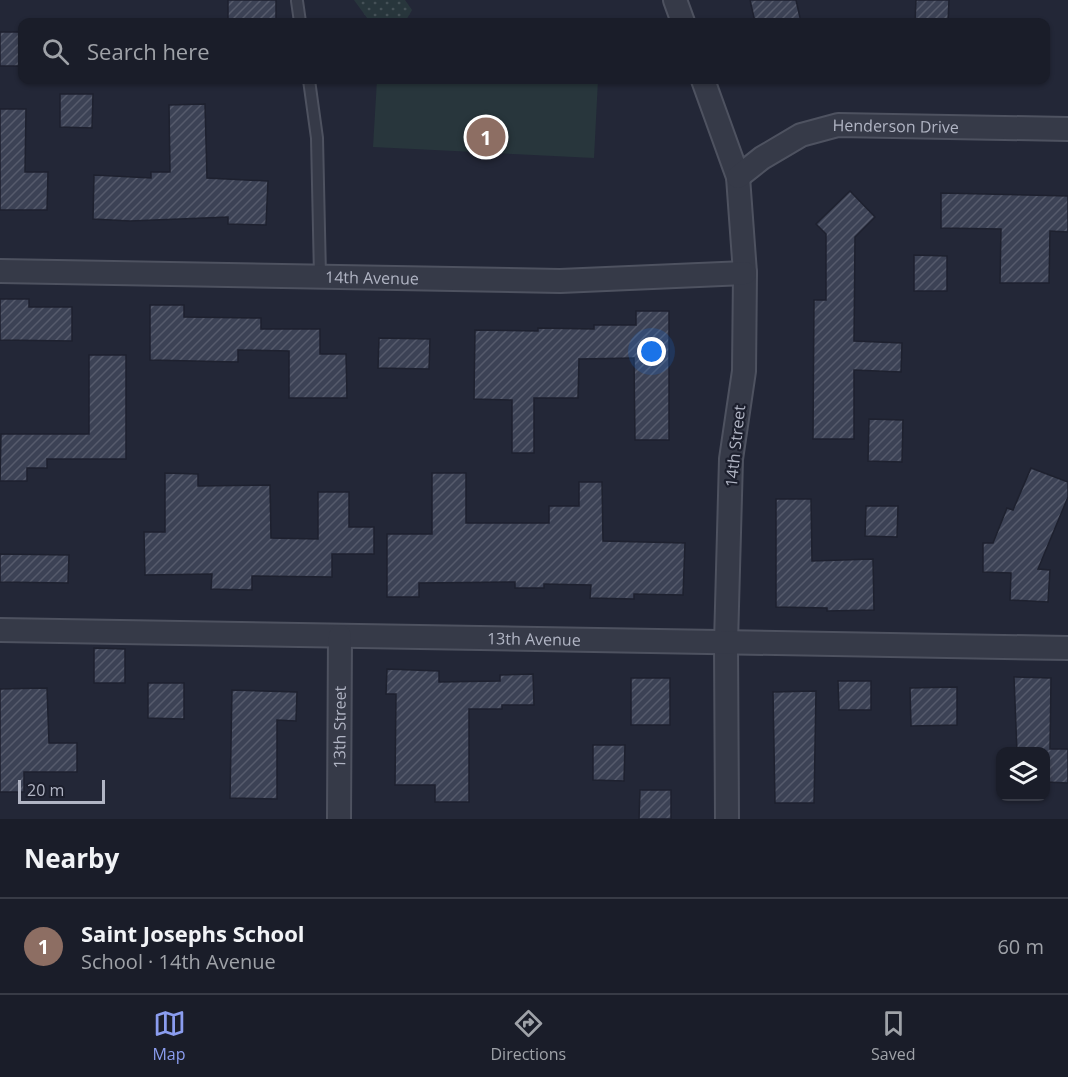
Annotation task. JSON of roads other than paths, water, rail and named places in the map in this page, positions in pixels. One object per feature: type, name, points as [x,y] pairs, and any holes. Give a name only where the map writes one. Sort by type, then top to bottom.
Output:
[{"type":"street","points":[[675,0],[682,18]]},
{"type":"street","name":"14th Street","points":[[704,84],[738,177],[745,273],[744,370],[731,459],[726,643],[728,819]]},
{"type":"street","name":"Henderson Drive","points":[[738,177],[762,158],[801,135],[838,125],[1068,129]]},
{"type":"street","name":"14th Avenue","points":[[0,271],[560,281],[745,273]]},
{"type":"street","name":"13th Avenue","points":[[0,630],[1068,648]]},
{"type":"street","name":"13th Street","points":[[339,819],[340,636]]},
{"type":"lane","points":[[297,1],[299,18]]},
{"type":"lane","points":[[310,84],[317,138],[320,276]]},
{"type":"place","name":"Saint Josephs School","points":[[486,137]]}]
